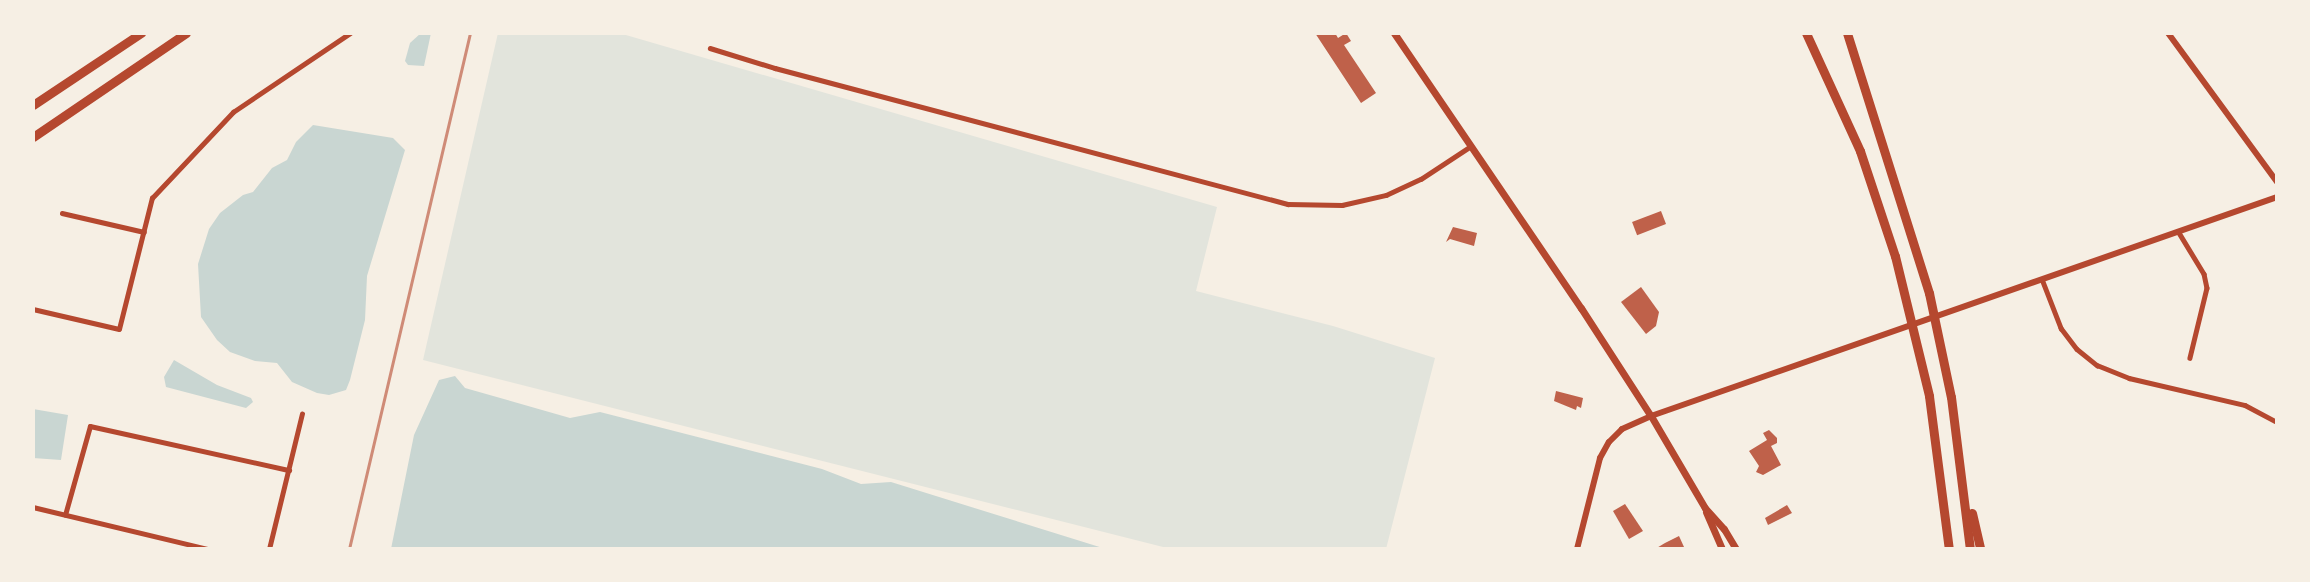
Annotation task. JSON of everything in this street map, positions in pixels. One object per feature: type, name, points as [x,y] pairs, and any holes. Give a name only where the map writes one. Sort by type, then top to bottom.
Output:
[{"type":"highway","points":[[33,105],[141,33]]},
{"type":"highway","points":[[33,137],[186,33]]},
{"type":"highway","points":[[1806,33],[1865,164],[1908,300],[1939,452],[1949,549]]},
{"type":"highway","points":[[1847,33],[1928,293],[1940,340],[1964,480],[1980,549]]},
{"type":"highway","points":[[1964,480],[1970,549]]},
{"type":"main road","points":[[1394,33],[1651,416],[1705,508],[1724,529],[1736,549]]},
{"type":"main road","points":[[1705,508],[1713,534],[1722,549]]},
{"type":"street","points":[[33,309],[119,328],[152,198],[233,112],[350,33]]},
{"type":"street","points":[[2168,33],[2277,182]]},
{"type":"street","points":[[710,48],[765,66],[1288,204],[1342,205],[1386,195],[1421,179],[1471,146]]},
{"type":"street","points":[[1577,549],[1604,450],[1622,429],[1651,416],[2277,197]]},
{"type":"street","points":[[62,214],[144,232]]},
{"type":"street","points":[[2178,231],[2204,274],[2207,288],[2190,358]]},
{"type":"street","points":[[2042,279],[2061,328],[2077,349],[2097,365],[2129,378],[2245,405],[2277,422]]},
{"type":"street","points":[[270,549],[302,414]]},
{"type":"street","points":[[65,515],[90,426],[289,470]]},
{"type":"street","points":[[33,507],[208,549]]},
{"type":"shaded area","points":[[421,33],[431,33],[424,66],[408,65],[405,61],[410,43]]},
{"type":"shaded area","points":[[498,33],[619,33],[1217,207],[1196,291],[1333,326],[1435,358],[1386,549],[1171,549],[423,360]]},
{"type":"shaded area","points":[[313,125],[393,138],[405,150],[367,276],[365,320],[350,380],[346,390],[329,395],[292,382],[277,363],[255,361],[230,352],[217,340],[201,317],[198,264],[209,229],[220,213],[243,195],[253,192],[272,168],[287,160],[296,142]]},
{"type":"shaded area","points":[[174,360],[217,385],[251,398],[253,402],[246,408],[166,387],[164,377]]},
{"type":"shaded area","points":[[455,376],[465,388],[570,418],[600,412],[822,469],[861,484],[891,482],[1106,549],[391,549],[414,435],[439,380]]},
{"type":"shaded area","points":[[33,409],[68,415],[61,460],[33,458]]},
{"type":"building","points":[[1315,33],[1335,33],[1338,38],[1346,33],[1351,41],[1344,45],[1376,93],[1361,103]]},
{"type":"building","points":[[1661,211],[1666,224],[1637,235],[1632,222]]},
{"type":"building","points":[[1453,227],[1477,233],[1474,246],[1450,239],[1446,242]]},
{"type":"building","points":[[1641,287],[1659,312],[1656,326],[1646,334],[1621,302]]},
{"type":"building","points":[[1556,391],[1583,398],[1581,408],[1577,406],[1576,410],[1554,401]]},
{"type":"building","points":[[1769,430],[1777,438],[1777,443],[1771,446],[1781,465],[1763,475],[1756,472],[1759,466],[1749,451],[1767,440],[1763,433]]},
{"type":"building","points":[[1625,504],[1643,531],[1629,539],[1613,511]]},
{"type":"building","points":[[1787,505],[1792,513],[1768,525],[1765,518]]},
{"type":"building","points":[[1679,536],[1684,547],[1655,549],[1665,543]]},
{"type":"railway","points":[[349,549],[470,33]]}]
